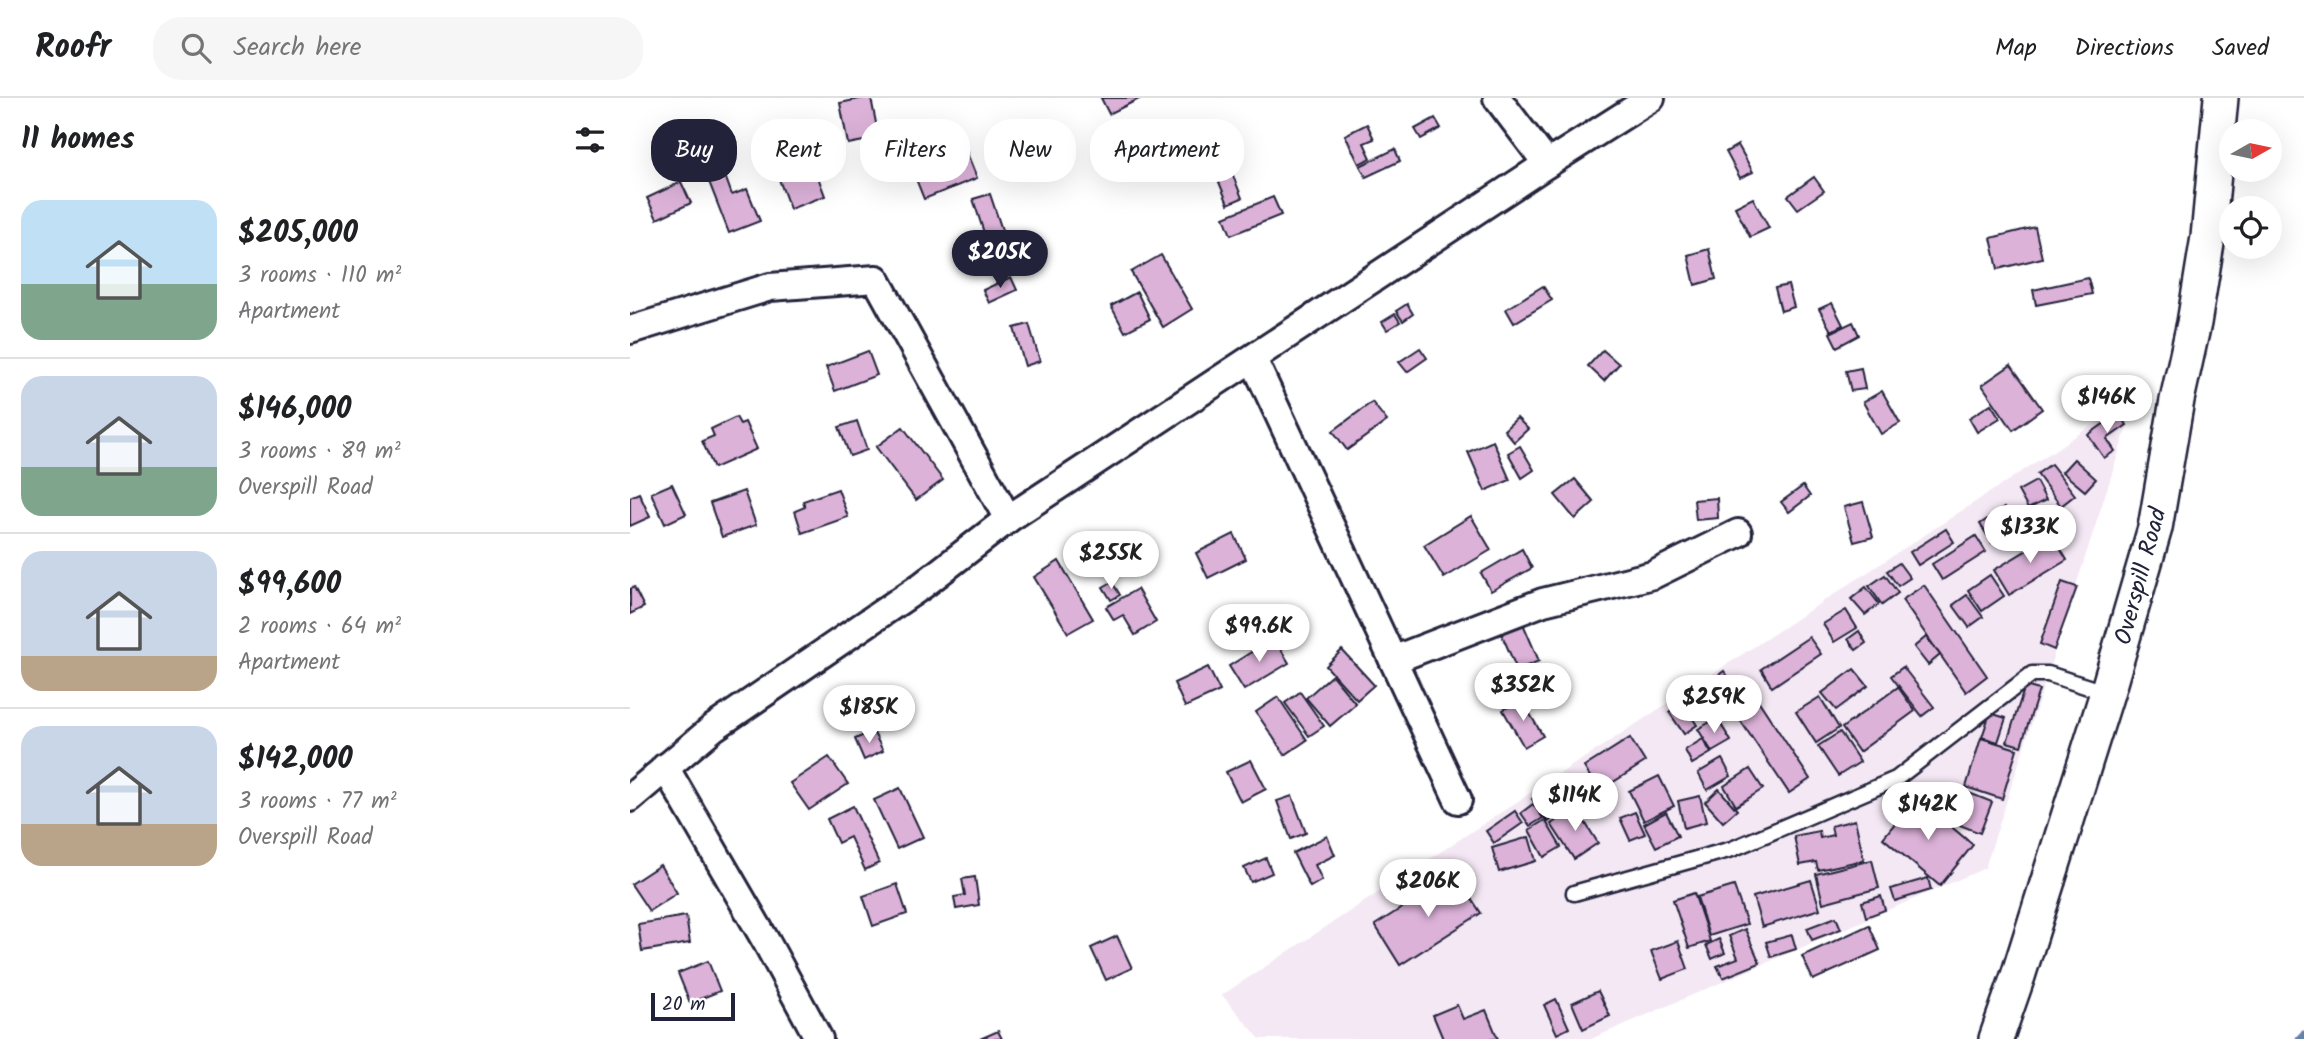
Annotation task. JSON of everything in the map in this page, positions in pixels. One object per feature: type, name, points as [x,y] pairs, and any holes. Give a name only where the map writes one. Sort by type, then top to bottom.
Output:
[{"type":"street","points":[[1497,98],[1546,164]]},
{"type":"street","points":[[630,798],[713,729],[923,585],[1008,519],[1546,164],[1651,98]]},
{"type":"street","name":"Overspill Road","points":[[1996,1039],[2108,694],[2155,528],[2177,400],[2194,323],[2207,237],[2221,98]]},
{"type":"street","points":[[630,330],[770,287],[876,279],[1008,519]]},
{"type":"street","points":[[1252,359],[1458,800]]},
{"type":"street","points":[[1393,660],[1544,602],[1653,575],[1738,533]]},
{"type":"street","points":[[665,767],[819,1039]]},
{"type":"lane","points":[[1574,893],[1732,849],[1896,779],[2032,674],[2048,674],[2108,694]]},
{"type":"shaded area","points":[[2137,396],[1985,868],[1591,1039],[1260,1039],[1222,995]]},
{"type":"building","points":[[871,98],[875,119],[860,119],[860,142],[848,144],[846,119],[843,119],[840,103]]},
{"type":"building","points":[[1101,98],[1141,98],[1109,114]]},
{"type":"building","points":[[1435,118],[1441,128],[1421,139],[1415,129]]},
{"type":"building","points":[[1367,124],[1374,139],[1364,143],[1371,158],[1359,164],[1345,135]]},
{"type":"building","points":[[1738,145],[1753,172],[1740,178],[1726,152]]},
{"type":"building","points":[[1395,149],[1400,161],[1366,177],[1360,166]]},
{"type":"building","points":[[970,160],[977,178],[970,181]]},
{"type":"building","points":[[1814,177],[1824,191],[1798,209],[1788,196]]},
{"type":"building","points":[[681,182],[691,203],[657,219],[647,198]]},
{"type":"building","points":[[709,182],[727,182],[732,195],[747,189],[760,221],[729,233]]},
{"type":"building","points":[[780,182],[820,182],[825,196],[790,209]]},
{"type":"building","points":[[917,182],[967,182],[924,199]]},
{"type":"building","points":[[1219,182],[1236,182],[1242,198],[1228,204]]},
{"type":"building","points":[[990,194],[1004,236],[987,242],[973,199]]},
{"type":"building","points":[[1273,197],[1281,215],[1231,235],[1224,217]]},
{"type":"building","points":[[1753,198],[1769,228],[1750,237],[1735,207]]},
{"type":"building","points":[[2035,227],[2042,258],[1998,269],[1991,238]]},
{"type":"building","points":[[1709,249],[1716,279],[1695,285],[1688,255]]},
{"type":"building","points":[[1161,255],[1192,309],[1163,327],[1131,272]]},
{"type":"building","points":[[1011,277],[1017,290],[989,303],[983,290]]},
{"type":"building","points":[[2088,278],[2092,294],[2036,305],[2033,290]]},
{"type":"building","points":[[1788,285],[1794,307],[1781,311],[1775,288]]},
{"type":"building","points":[[1543,286],[1552,300],[1514,323],[1506,309]]},
{"type":"building","points":[[1137,292],[1150,319],[1125,332],[1111,306]]},
{"type":"building","points":[[1832,303],[1843,325],[1831,331],[1819,309]]},
{"type":"building","points":[[1407,304],[1413,314],[1403,321],[1396,311]]},
{"type":"building","points":[[1395,314],[1400,322],[1387,330],[1382,322]]},
{"type":"building","points":[[1853,322],[1859,335],[1837,347],[1830,333]]},
{"type":"building","points":[[1029,324],[1040,361],[1025,366],[1014,328]]},
{"type":"building","points":[[1420,348],[1427,358],[1407,372],[1399,362]]},
{"type":"building","points":[[1603,350],[1619,364],[1604,381],[1588,366]]},
{"type":"building","points":[[868,351],[877,375],[835,391],[826,367]]},
{"type":"building","points":[[2011,365],[2042,409],[2013,430],[1982,385]]},
{"type":"building","points":[[1861,368],[1865,389],[1851,391],[1846,371]]},
{"type":"building","points":[[1882,391],[1900,423],[1881,434],[1863,402]]},
{"type":"building","points":[[1372,402],[1387,421],[1347,450],[1333,431]]},
{"type":"building","points":[[1991,404],[2000,418],[1977,432],[1969,418]]},
{"type":"building","points":[[2119,413],[2127,425],[2107,439],[2115,451],[2104,458],[2088,435]]},
{"type":"building","points":[[736,417],[740,424],[745,422],[757,449],[714,468],[702,441],[714,436],[711,429]]},
{"type":"building","points":[[1517,418],[1528,429],[1514,442],[1504,430]]},
{"type":"building","points":[[857,421],[867,450],[850,456],[839,427]]},
{"type":"building","points":[[903,427],[943,480],[916,500],[876,447]]},
{"type":"building","points":[[1493,441],[1510,480],[1485,491],[1468,452]]},
{"type":"building","points":[[1520,446],[1534,470],[1522,478],[1508,453]]},
{"type":"building","points":[[2074,459],[2096,479],[2085,491],[2062,472]]},
{"type":"building","points":[[2051,464],[2075,495],[2061,506],[2037,474]]},
{"type":"building","points":[[1575,479],[1594,502],[1575,519],[1555,495]]},
{"type":"building","points":[[2036,481],[2046,500],[2028,509],[2018,491]]},
{"type":"building","points":[[672,484],[686,514],[665,524],[651,493]]},
{"type":"building","points":[[1803,486],[1810,496],[1789,512],[1781,502]]},
{"type":"building","points":[[838,489],[848,517],[802,533],[795,511],[805,507],[803,501]]},
{"type":"building","points":[[744,491],[756,525],[722,537],[710,503]]},
{"type":"building","points":[[639,493],[650,517],[630,526],[630,497]]},
{"type":"building","points":[[1717,498],[1718,518],[1696,520],[1694,500]]},
{"type":"building","points":[[1863,502],[1873,537],[1854,542],[1844,507]]},
{"type":"building","points":[[2004,508],[2016,527],[1992,543],[1980,524]]},
{"type":"building","points":[[1471,516],[1491,550],[1444,578],[1424,545]]},
{"type":"building","points":[[1946,529],[1954,542],[1918,565],[1910,552]]},
{"type":"building","points":[[1234,534],[1246,559],[1208,578],[1196,553]]},
{"type":"building","points":[[2052,535],[2067,560],[2009,595],[1994,570]]},
{"type":"building","points":[[1976,536],[1986,552],[1942,580],[1932,564]]},
{"type":"building","points":[[1522,549],[1532,568],[1491,591],[1481,573]]},
{"type":"building","points":[[1059,561],[1093,619],[1068,633],[1034,577]]},
{"type":"building","points":[[1899,563],[1910,578],[1898,586],[1887,571]]},
{"type":"building","points":[[1885,575],[1898,593],[1882,605],[1869,586]]},
{"type":"building","points":[[1990,575],[2004,596],[1982,611],[1968,590]]},
{"type":"building","points":[[1112,582],[1120,595],[1111,600],[1103,587]]},
{"type":"building","points":[[2062,582],[2077,587],[2054,650],[2040,644]]},
{"type":"building","points":[[1924,585],[1987,676],[1966,692],[1902,600]]},
{"type":"building","points":[[634,587],[644,607],[630,614],[630,589]]},
{"type":"building","points":[[1866,587],[1879,604],[1865,615],[1851,599]]},
{"type":"building","points":[[1137,589],[1156,622],[1135,635],[1123,615],[1114,620],[1106,607]]},
{"type":"building","points":[[1967,595],[1983,617],[1969,627],[1953,605]]},
{"type":"building","points":[[1846,610],[1857,628],[1834,642],[1823,624]]},
{"type":"building","points":[[1521,619],[1539,661],[1517,670],[1499,628]]},
{"type":"building","points":[[1859,631],[1866,643],[1856,650],[1848,639]]},
{"type":"building","points":[[1809,637],[1821,654],[1772,687],[1761,669]]},
{"type":"building","points":[[1926,637],[1940,655],[1928,665],[1914,647]]},
{"type":"building","points":[[1274,638],[1289,663],[1244,690],[1229,666]]},
{"type":"building","points":[[1342,650],[1374,685],[1357,700],[1326,666]]},
{"type":"building","points":[[1208,667],[1220,691],[1185,707],[1174,683]]},
{"type":"building","points":[[1903,667],[1934,707],[1922,716],[1891,676]]},
{"type":"building","points":[[1854,669],[1868,686],[1836,710],[1822,693]]},
{"type":"building","points":[[1724,671],[1730,679],[1717,688],[1712,680]]},
{"type":"building","points":[[1332,675],[1356,704],[1330,726],[1306,698]]},
{"type":"building","points":[[1708,681],[1720,697],[1704,709],[1692,693]]},
{"type":"building","points":[[2025,686],[2039,690],[2021,746],[2007,742]]},
{"type":"building","points":[[1898,687],[1915,711],[1859,752],[1842,728]]},
{"type":"building","points":[[1300,692],[1324,726],[1309,736],[1285,703]]},
{"type":"building","points":[[1754,694],[1810,779],[1789,793],[1732,708]]},
{"type":"building","points":[[1278,697],[1307,740],[1285,755],[1256,712]]},
{"type":"building","points":[[1820,697],[1839,728],[1816,743],[1796,712]]},
{"type":"building","points":[[1521,699],[1543,736],[1524,747],[1503,710]]},
{"type":"building","points":[[1682,702],[1697,725],[1684,734],[1669,712]]},
{"type":"building","points":[[1990,713],[2006,718],[1998,742],[1982,737]]},
{"type":"building","points":[[1717,718],[1731,741],[1712,752],[1698,729]]},
{"type":"building","points":[[873,731],[883,751],[864,760],[855,739]]},
{"type":"building","points":[[1840,732],[1860,762],[1838,776],[1818,746]]},
{"type":"building","points":[[1630,738],[1645,762],[1599,791],[1584,767]]},
{"type":"building","points":[[1981,738],[2017,749],[2002,799],[1966,787]]},
{"type":"building","points":[[1703,739],[1711,753],[1692,764],[1685,750]]},
{"type":"building","points":[[829,757],[848,784],[809,810],[790,783]]},
{"type":"building","points":[[1722,759],[1731,776],[1707,790],[1698,773]]},
{"type":"building","points":[[1251,760],[1266,789],[1241,802],[1226,772]]},
{"type":"building","points":[[1750,769],[1763,789],[1736,806],[1724,786]]},
{"type":"building","points":[[1659,776],[1674,806],[1644,821],[1629,791]]},
{"type":"building","points":[[1560,780],[1576,802],[1548,822],[1532,799]]},
{"type":"building","points":[[900,788],[923,837],[897,849],[874,800]]},
{"type":"building","points":[[1719,789],[1737,810],[1723,822],[1705,802]]},
{"type":"building","points":[[1964,791],[1992,802],[1980,833],[1952,822]]},
{"type":"building","points":[[1292,796],[1306,833],[1291,839],[1277,801]]},
{"type":"building","points":[[1700,796],[1706,822],[1684,828],[1678,801]]},
{"type":"building","points":[[1916,797],[1973,845],[1940,886],[1883,838]]},
{"type":"building","points":[[1533,804],[1543,818],[1530,826],[1521,813]]},
{"type":"building","points":[[853,806],[879,863],[865,870],[850,837],[838,843],[827,819]]},
{"type":"building","points":[[1576,808],[1598,843],[1574,859],[1551,824]]},
{"type":"building","points":[[1515,811],[1523,823],[1494,843],[1486,831]]},
{"type":"building","points":[[1635,812],[1645,834],[1630,840],[1620,818]]},
{"type":"building","points":[[1666,812],[1678,836],[1656,847],[1644,824]]},
{"type":"building","points":[[1545,820],[1561,847],[1544,857],[1529,830]]},
{"type":"building","points":[[1855,820],[1864,860],[1818,870],[1816,862],[1800,865],[1794,836],[1819,831],[1820,838],[1833,835],[1831,826]]},
{"type":"building","points":[[1327,836],[1335,855],[1315,865],[1322,880],[1310,887],[1293,853]]},
{"type":"building","points":[[1529,837],[1536,861],[1499,872],[1492,848]]},
{"type":"building","points":[[1266,858],[1272,873],[1251,882],[1244,868]]},
{"type":"building","points":[[1872,860],[1879,888],[1823,903],[1816,874]]},
{"type":"building","points":[[660,865],[677,893],[649,911],[631,884]]},
{"type":"building","points":[[1455,874],[1481,913],[1400,965],[1375,925]]},
{"type":"building","points":[[975,877],[979,905],[956,909],[954,897],[965,895],[962,879]]},
{"type":"building","points":[[1928,878],[1931,890],[1895,901],[1891,889]]},
{"type":"building","points":[[1811,880],[1820,909],[1762,927],[1753,897]]},
{"type":"building","points":[[897,884],[907,914],[873,926],[863,896]]},
{"type":"building","points":[[1734,886],[1747,924],[1709,936],[1697,897]]},
{"type":"building","points":[[1694,893],[1710,941],[1689,948],[1673,900]]},
{"type":"building","points":[[1881,896],[1885,910],[1866,917],[1862,902]]},
{"type":"building","points":[[686,916],[690,943],[642,951],[638,924]]},
{"type":"building","points":[[1836,917],[1841,929],[1812,940],[1807,928]]},
{"type":"building","points":[[1869,925],[1880,950],[1813,980],[1802,956]]},
{"type":"building","points":[[1745,929],[1760,963],[1723,978],[1717,966],[1738,958],[1729,936]]},
{"type":"building","points":[[1792,935],[1796,949],[1771,957],[1766,942]]},
{"type":"building","points":[[1117,936],[1132,968],[1106,980],[1091,948]]},
{"type":"building","points":[[1719,939],[1725,953],[1712,959],[1706,945]]},
{"type":"building","points":[[1678,941],[1688,969],[1662,979],[1651,951]]},
{"type":"building","points":[[708,961],[720,991],[690,1003],[678,973]]},
{"type":"building","points":[[1598,991],[1610,1016],[1583,1029],[1572,1003]]},
{"type":"building","points":[[1556,999],[1569,1028],[1557,1034],[1544,1005]]},
{"type":"building","points":[[1457,1005],[1463,1019],[1486,1010],[1498,1039],[1443,1039],[1433,1015]]},
{"type":"building","points":[[998,1031],[1002,1039],[980,1039]]},
{"type":"waterway","points":[[2300,1039],[2304,1035]]}]
